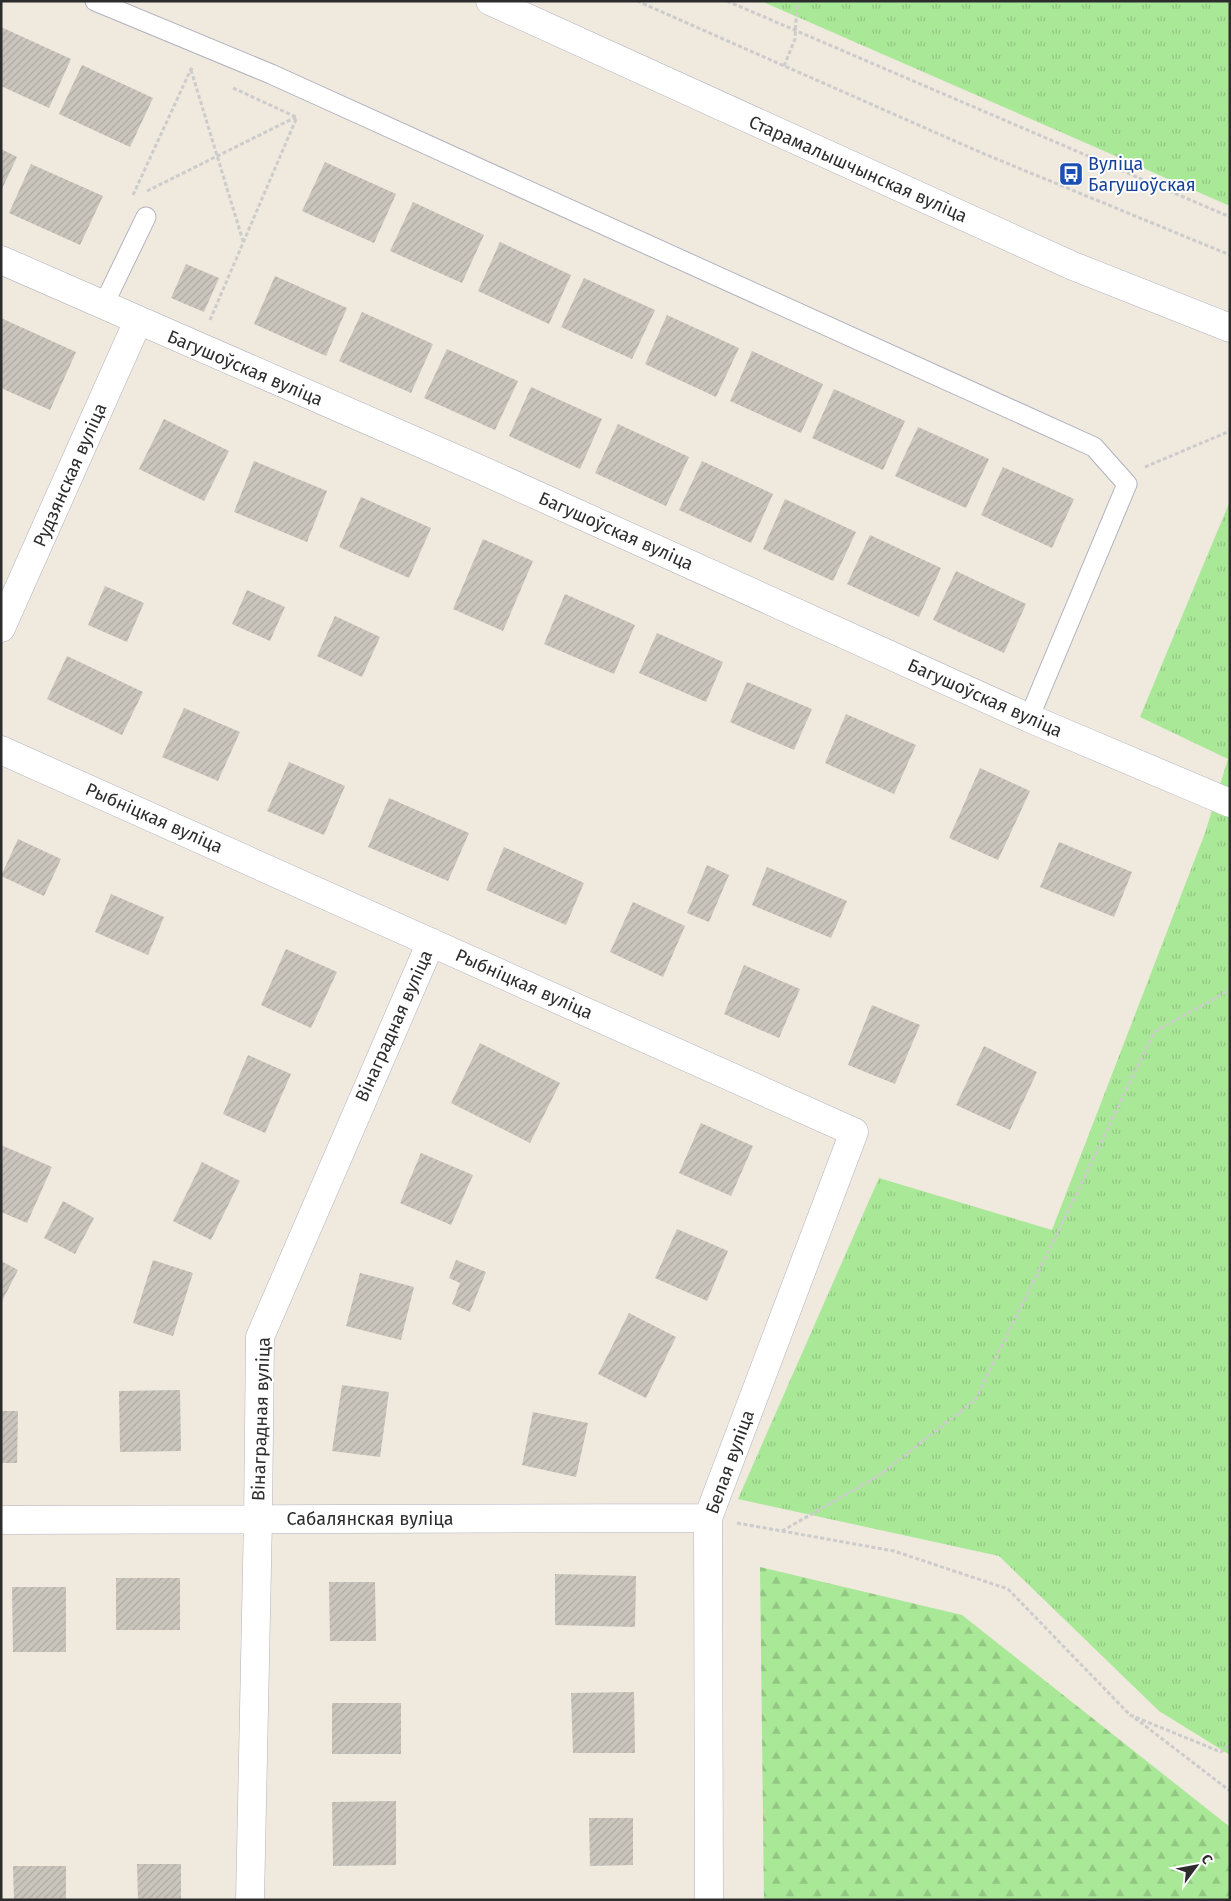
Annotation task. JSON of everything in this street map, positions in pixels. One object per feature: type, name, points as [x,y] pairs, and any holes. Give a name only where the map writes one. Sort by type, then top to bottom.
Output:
[{"type":"street","name":"Старамалышчынская вуліца","points":[[490,1],[1073,266],[1230,328]]},
{"type":"street","name":"Багушоўская вуліца","points":[[1,260],[486,472],[1029,718],[1230,804]]},
{"type":"street","name":"Рудзянская вуліца","points":[[1,628],[138,321]]},
{"type":"street","name":"Рыбніцкая вуліца","points":[[1,750],[854,1132]]},
{"type":"street","name":"Вінаградная вуліца","points":[[250,1900],[260,1336],[431,942]]},
{"type":"street","name":"Белая вуліца","points":[[709,1900],[708,1518],[854,1132]]},
{"type":"street","name":"Сабалянская вуліца","points":[[1,1520],[708,1518]]},
{"type":"lane","points":[[95,1],[308,91],[1094,447],[1127,484],[1029,718]]},
{"type":"lane","points":[[103,306],[146,217]]},
{"type":"path","points":[[637,1],[982,153],[1230,255]]},
{"type":"path","points":[[727,1],[1230,217]]},
{"type":"path","points":[[784,66],[794,39],[797,1]]},
{"type":"path","points":[[191,69],[132,198],[296,117]]},
{"type":"path","points":[[191,69],[199,73]]},
{"type":"path","points":[[191,69],[244,241]]},
{"type":"path","points":[[226,85],[296,117]]},
{"type":"path","points":[[198,347],[308,91]]},
{"type":"path","points":[[1120,477],[1230,431]]},
{"type":"path","points":[[782,1531],[880,1475],[975,1400],[1154,1032],[1230,990]]},
{"type":"path","points":[[708,1518],[894,1551],[1008,1589],[1130,1715],[1230,1791]]},
{"type":"path","points":[[1130,1715],[1221,1752],[1230,1744]]},
{"type":"green space","points":[[761,1],[1230,1],[1230,206]]},
{"type":"green space","points":[[1230,501],[1230,1755],[1159,1711],[999,1556],[738,1499],[879,1178],[1052,1230],[1205,833],[1228,759],[1140,717]]},
{"type":"green space","points":[[760,1567],[962,1615],[1230,1827],[1230,1900],[764,1900]]},
{"type":"building","points":[[1,27],[71,59],[49,108],[1,86]]},
{"type":"building","points":[[82,65],[153,98],[130,147],[59,114]]},
{"type":"building","points":[[1,149],[17,157],[1,191]]},
{"type":"building","points":[[325,162],[396,194],[374,243],[302,211]]},
{"type":"building","points":[[31,164],[103,196],[80,245],[9,213]]},
{"type":"building","points":[[413,202],[484,235],[462,283],[390,251]]},
{"type":"building","points":[[500,242],[571,275],[549,324],[478,291]]},
{"type":"building","points":[[186,264],[219,278],[204,312],[171,298]]},
{"type":"building","points":[[275,276],[347,308],[326,356],[254,324]]},
{"type":"building","points":[[584,278],[655,310],[632,359],[561,327]]},
{"type":"building","points":[[362,312],[433,344],[411,393],[339,361]]},
{"type":"building","points":[[667,315],[739,348],[716,397],[645,364]]},
{"type":"building","points":[[1,318],[76,352],[50,410],[1,388]]},
{"type":"building","points":[[447,349],[518,381],[495,430],[424,398]]},
{"type":"building","points":[[752,351],[823,384],[801,433],[730,401]]},
{"type":"building","points":[[531,387],[602,419],[580,469],[509,436]]},
{"type":"building","points":[[834,389],[905,421],[883,470],[812,438]]},
{"type":"building","points":[[164,419],[229,451],[204,501],[139,469]]},
{"type":"building","points":[[618,424],[689,457],[666,506],[595,473]]},
{"type":"building","points":[[918,427],[989,459],[966,508],[895,476]]},
{"type":"building","points":[[254,461],[327,491],[307,542],[234,512]]},
{"type":"building","points":[[702,461],[773,494],[751,543],[679,510]]},
{"type":"building","points":[[1003,467],[1074,499],[1052,548],[981,515]]},
{"type":"building","points":[[361,497],[431,528],[409,578],[339,547]]},
{"type":"building","points":[[785,499],[856,532],[833,581],[763,549]]},
{"type":"building","points":[[870,535],[941,568],[919,617],[847,584]]},
{"type":"building","points":[[483,539],[533,561],[503,631],[453,609]]},
{"type":"building","points":[[956,571],[1026,604],[1004,653],[933,620]]},
{"type":"building","points":[[105,586],[144,603],[127,642],[88,625]]},
{"type":"building","points":[[247,590],[285,607],[270,641],[232,624]]},
{"type":"building","points":[[565,594],[635,625],[614,674],[544,644]]},
{"type":"building","points":[[335,616],[380,637],[362,677],[317,656]]},
{"type":"building","points":[[657,633],[723,662],[706,702],[639,673]]},
{"type":"building","points":[[67,656],[143,692],[122,735],[47,699]]},
{"type":"building","points":[[747,682],[812,709],[794,750],[730,722]]},
{"type":"building","points":[[184,708],[240,732],[218,781],[162,757]]},
{"type":"building","points":[[846,714],[916,745],[894,794],[825,763]]},
{"type":"building","points":[[289,762],[345,786],[324,835],[267,811]]},
{"type":"building","points":[[980,768],[1030,791],[998,860],[949,838]]},
{"type":"building","points":[[389,798],[469,833],[448,881],[368,847]]},
{"type":"building","points":[[18,839],[61,859],[44,896],[1,876]]},
{"type":"building","points":[[1059,842],[1132,872],[1114,917],[1040,887]]},
{"type":"building","points":[[504,847],[584,883],[566,925],[486,890]]},
{"type":"building","points":[[707,865],[729,875],[709,922],[687,913]]},
{"type":"building","points":[[767,867],[847,901],[831,938],[752,905]]},
{"type":"building","points":[[111,894],[164,917],[148,955],[95,932]]},
{"type":"building","points":[[633,902],[685,926],[663,977],[610,952]]},
{"type":"building","points":[[286,949],[337,972],[311,1028],[261,1005]]},
{"type":"building","points":[[744,965],[800,989],[779,1038],[724,1014]]},
{"type":"building","points":[[872,1005],[920,1025],[895,1084],[848,1065]]},
{"type":"building","points":[[480,1043],[560,1083],[530,1143],[451,1103]]},
{"type":"building","points":[[984,1046],[1037,1072],[1010,1130],[956,1105]]},
{"type":"building","points":[[248,1055],[291,1074],[265,1133],[223,1114]]},
{"type":"building","points":[[701,1123],[753,1146],[731,1196],[679,1173]]},
{"type":"building","points":[[1,1145],[52,1167],[27,1223],[1,1212]]},
{"type":"building","points":[[421,1153],[473,1175],[451,1225],[400,1203]]},
{"type":"building","points":[[202,1162],[240,1181],[211,1240],[173,1221]]},
{"type":"building","points":[[63,1201],[94,1218],[75,1254],[44,1238]]},
{"type":"building","points":[[677,1229],[728,1251],[707,1301],[655,1278]]},
{"type":"building","points":[[153,1260],[193,1273],[173,1336],[133,1323]]},
{"type":"building","points":[[456,1260],[486,1272],[470,1312],[452,1304],[460,1283],[449,1278]]},
{"type":"building","points":[[1,1261],[18,1270],[1,1303]]},
{"type":"building","points":[[360,1273],[414,1287],[401,1340],[346,1326]]},
{"type":"building","points":[[629,1313],[676,1337],[646,1398],[598,1374]]},
{"type":"building","points":[[342,1385],[389,1392],[380,1457],[332,1451]]},
{"type":"building","points":[[180,1390],[181,1451],[120,1452],[119,1391]]},
{"type":"building","points":[[1,1411],[18,1411],[17,1463],[1,1463]]},
{"type":"building","points":[[533,1412],[588,1423],[576,1477],[522,1465]]},
{"type":"building","points":[[555,1574],[636,1576],[635,1627],[555,1625]]},
{"type":"building","points":[[116,1578],[180,1578],[180,1630],[116,1630]]},
{"type":"building","points":[[329,1582],[375,1582],[376,1641],[330,1641]]},
{"type":"building","points":[[12,1587],[66,1587],[66,1652],[13,1652]]},
{"type":"building","points":[[634,1692],[635,1753],[573,1753],[571,1693]]},
{"type":"building","points":[[332,1703],[401,1703],[401,1754],[332,1754]]},
{"type":"building","points":[[396,1801],[396,1865],[333,1866],[332,1802]]},
{"type":"building","points":[[589,1818],[633,1818],[633,1865],[590,1866]]},
{"type":"building","points":[[137,1864],[181,1864],[181,1900],[138,1900]]},
{"type":"building","points":[[13,1866],[66,1866],[66,1900],[14,1900]]},
{"type":"place","name":"Вуліца Багушоўская","points":[[1071,174]]}]
